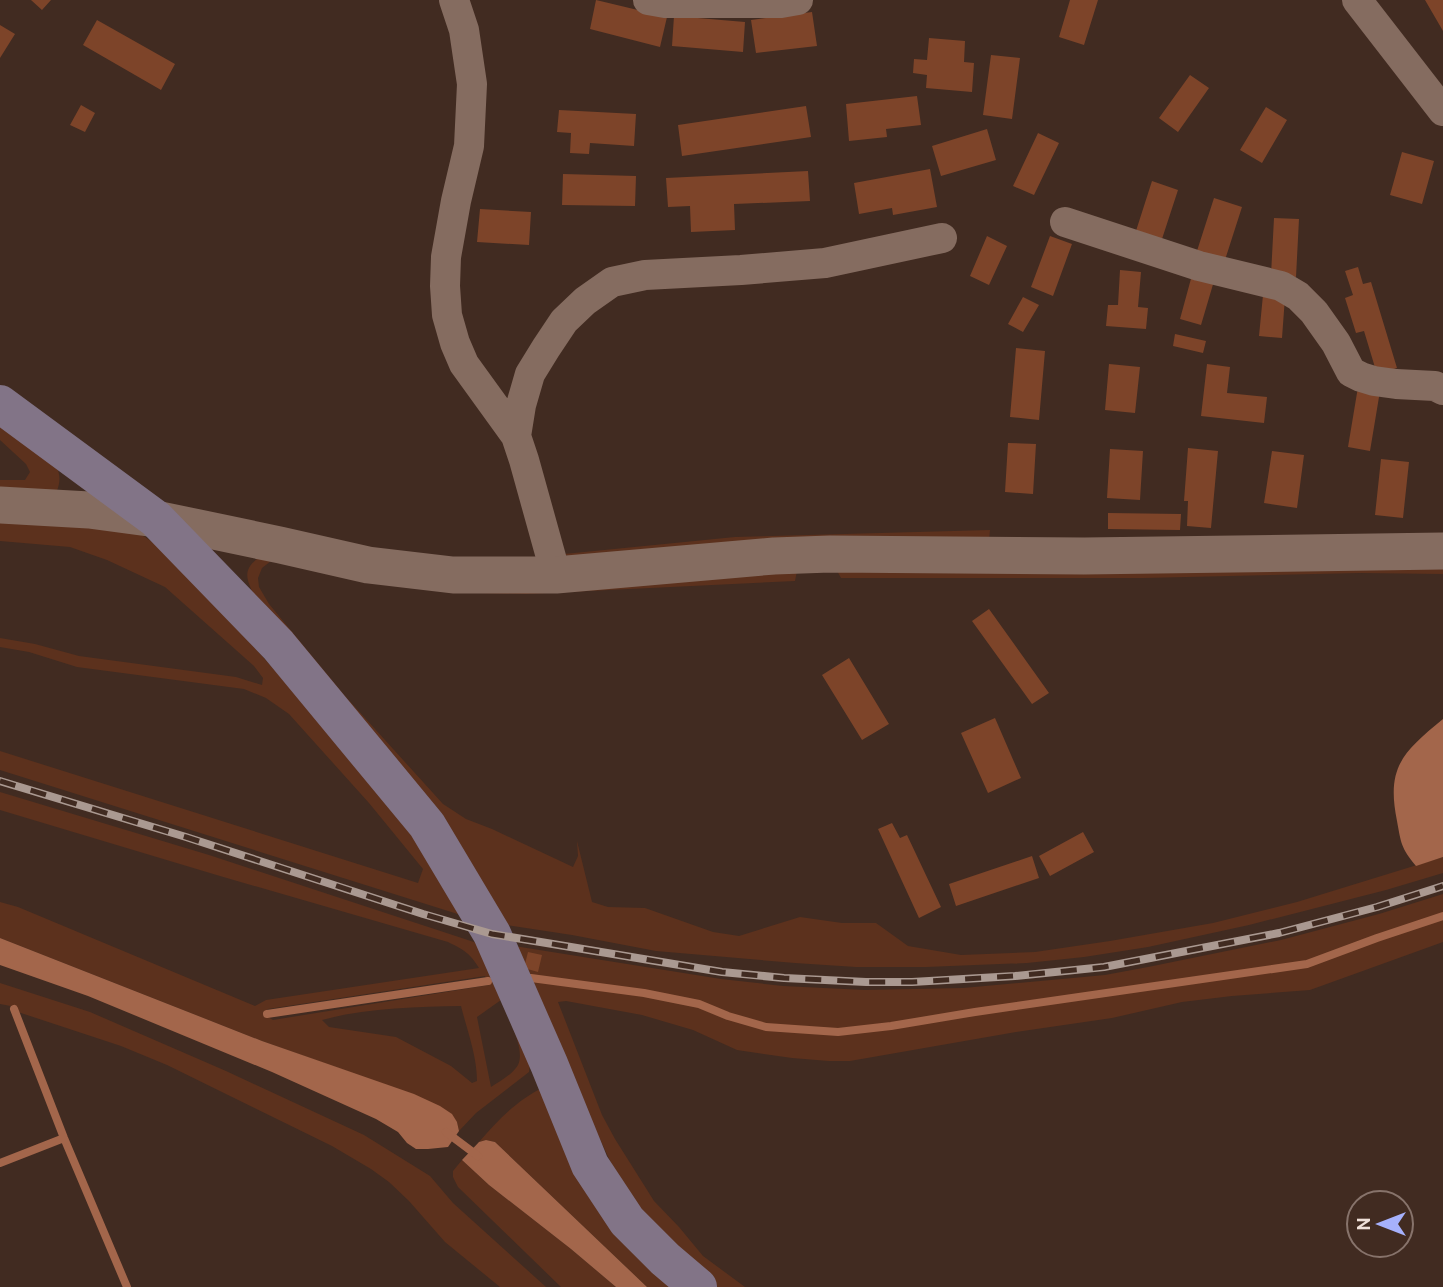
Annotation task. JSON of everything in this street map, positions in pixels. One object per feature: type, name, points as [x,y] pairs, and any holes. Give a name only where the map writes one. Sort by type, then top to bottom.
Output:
[{"type":"main road","points":[[0,404],[156,519],[278,645],[427,825],[492,934],[590,1165],[627,1221],[698,1287]]},
{"type":"street","points":[[454,0],[464,30],[472,84],[469,146],[446,257],[447,315],[454,343],[464,364],[516,436],[556,575]]},
{"type":"street","points":[[648,0],[665,3],[781,3],[798,0]]},
{"type":"street","points":[[1357,0],[1443,111]]},
{"type":"street","points":[[1065,222],[1199,265],[1281,286],[1298,296],[1314,313],[1336,343],[1351,372],[1374,380],[1435,386],[1443,390]]},
{"type":"street","points":[[516,436],[530,374],[546,348],[564,321],[612,282],[645,275],[825,263],[942,238]]},
{"type":"street","points":[[0,505],[89,510],[156,519],[368,565],[453,575],[556,575],[774,556],[830,554],[1084,556],[1443,551]]},
{"type":"shaded area","points":[[0,420],[55,463],[59,477],[57,491],[0,497],[0,480],[25,480],[30,472],[26,464],[0,440]]},
{"type":"shaded area","points":[[0,517],[127,528],[175,558],[403,815],[464,916],[0,770],[0,751],[418,883],[423,869],[369,803],[289,714],[266,698],[244,689],[77,667],[29,652],[0,647],[0,638],[79,656],[236,677],[262,685],[263,678],[254,666],[165,587],[107,560],[70,547],[0,541]]},
{"type":"shaded area","points":[[990,530],[989,541],[574,559],[564,554],[735,537]]},
{"type":"shaded area","points":[[261,556],[797,571],[795,581],[526,594],[480,593],[271,561],[262,568],[258,578],[259,587],[269,604],[345,696],[443,804],[466,819],[573,867],[578,856],[577,841],[592,902],[608,907],[645,908],[713,932],[739,936],[800,917],[842,923],[876,923],[908,946],[961,955],[1035,952],[1213,923],[1297,902],[1443,857],[1443,873],[1249,925],[1148,947],[1027,963],[856,967],[795,963],[656,951],[500,924],[254,595],[247,573]]},
{"type":"shaded area","points":[[1443,566],[1443,574],[1360,573],[1144,578],[841,578],[836,569]]},
{"type":"shaded area","points":[[1443,719],[1443,857],[1416,866],[1404,850],[1400,835],[1394,802],[1396,774],[1401,762],[1417,741]]},
{"type":"shaded area","points":[[0,792],[209,855],[480,944],[530,1063],[529,1072],[476,1113],[459,1131],[457,1122],[352,1073],[262,1041],[0,938],[0,902],[18,907],[255,1006],[266,1000],[479,968],[466,952],[448,942],[0,810]],"holes":[[[485,976],[489,985],[273,1020],[263,1014],[268,1009]],[[501,1000],[520,1050],[516,1068],[491,1087],[477,1017]],[[461,1006],[474,1053],[477,1081],[472,1083],[451,1066],[396,1037],[329,1027],[322,1020],[409,1008]]]},
{"type":"shaded area","points":[[1443,894],[1443,915],[1307,963],[838,1031],[766,1026],[700,1003],[527,975],[508,945],[721,979],[783,986],[865,990],[963,988],[1105,975],[1148,967],[1281,940]]},
{"type":"shaded area","points":[[1443,917],[1443,942],[1310,990],[1182,1002],[1112,1018],[850,1061],[792,1058],[737,1050],[693,1030],[642,1015],[566,1001],[558,1002],[602,1115],[654,1201],[703,1256],[745,1287],[717,1287],[637,1206],[613,1167],[552,1037],[531,979],[644,994],[699,1005],[766,1028],[838,1033],[891,1028],[975,1013],[1308,965]]},
{"type":"shaded area","points":[[0,938],[262,1041],[414,1094],[452,1114],[459,1131],[448,1147],[416,1149],[398,1132],[376,1119],[272,1072],[88,996],[0,965]]},
{"type":"shaded area","points":[[0,983],[90,1012],[364,1135],[430,1176],[453,1203],[546,1287],[500,1287],[445,1242],[409,1201],[371,1169],[332,1146],[167,1065],[121,1046],[18,1012],[16,1007],[0,1004]]},
{"type":"shaded area","points":[[544,1087],[679,1287],[647,1287],[495,1142],[479,1142],[508,1111]]},
{"type":"shaded area","points":[[479,1142],[495,1142],[647,1287],[616,1287],[489,1185],[462,1160]]},
{"type":"shaded area","points":[[462,1160],[489,1185],[616,1287],[561,1287],[458,1187],[453,1171]]},
{"type":"building","points":[[31,0],[51,0],[42,10]]},
{"type":"building","points":[[596,0],[667,17],[660,47],[590,29]]},
{"type":"building","points":[[1070,0],[1098,0],[1084,45],[1059,37]]},
{"type":"building","points":[[1425,0],[1443,0],[1443,31]]},
{"type":"building","points":[[812,12],[817,46],[756,53],[751,20]]},
{"type":"building","points":[[674,16],[745,22],[743,52],[672,46]]},
{"type":"building","points":[[97,20],[175,64],[161,90],[83,45]]},
{"type":"building","points":[[0,25],[15,34],[0,58]]},
{"type":"building","points":[[929,38],[965,41],[964,62],[974,63],[972,92],[926,88],[927,75],[913,73],[914,59],[927,60]]},
{"type":"building","points":[[991,55],[1020,58],[1012,119],[983,115]]},
{"type":"building","points":[[1190,75],[1209,88],[1178,132],[1159,118]]},
{"type":"building","points":[[917,96],[921,125],[886,129],[887,137],[849,141],[846,104]]},
{"type":"building","points":[[81,105],[95,113],[85,132],[70,125]]},
{"type":"building","points":[[806,106],[811,137],[682,156],[678,125]]},
{"type":"building","points":[[1266,107],[1287,120],[1262,163],[1240,150]]},
{"type":"building","points":[[559,110],[636,114],[634,146],[590,143],[589,154],[570,153],[571,133],[557,132]]},
{"type":"building","points":[[987,129],[996,160],[941,176],[932,146]]},
{"type":"building","points":[[1038,133],[1059,143],[1034,195],[1013,186]]},
{"type":"building","points":[[1402,152],[1434,161],[1422,204],[1390,195]]},
{"type":"building","points":[[930,169],[937,207],[893,215],[892,208],[859,214],[854,183]]},
{"type":"building","points":[[808,171],[810,201],[734,204],[735,230],[691,232],[690,206],[668,207],[666,178]]},
{"type":"building","points":[[563,174],[636,176],[635,206],[562,205]]},
{"type":"building","points":[[1152,181],[1178,190],[1161,242],[1135,234]]},
{"type":"building","points":[[1214,198],[1242,207],[1224,263],[1196,254]]},
{"type":"building","points":[[480,209],[531,212],[529,245],[477,242]]},
{"type":"building","points":[[1274,218],[1299,219],[1296,277],[1271,275]]},
{"type":"building","points":[[987,236],[1007,246],[989,285],[970,276]]},
{"type":"building","points":[[1050,236],[1072,244],[1053,296],[1031,287]]},
{"type":"building","points":[[1358,267],[1363,284],[1371,282],[1397,368],[1377,374],[1364,331],[1356,333],[1345,298],[1353,295],[1345,271]]},
{"type":"building","points":[[1120,270],[1141,272],[1138,307],[1148,308],[1146,329],[1106,326],[1108,305],[1118,305]]},
{"type":"building","points":[[1192,275],[1214,281],[1201,325],[1180,319]]},
{"type":"building","points":[[1263,295],[1285,297],[1282,338],[1259,336]]},
{"type":"building","points":[[1023,297],[1039,305],[1023,332],[1008,324]]},
{"type":"building","points":[[1175,334],[1206,341],[1203,353],[1173,346]]},
{"type":"building","points":[[1016,348],[1045,351],[1039,420],[1010,417]]},
{"type":"building","points":[[1109,364],[1140,367],[1135,413],[1105,410]]},
{"type":"building","points":[[1207,364],[1230,367],[1227,393],[1267,397],[1264,423],[1201,416]]},
{"type":"building","points":[[1358,387],[1380,391],[1370,451],[1348,447]]},
{"type":"building","points":[[1008,443],[1036,444],[1033,494],[1005,492]]},
{"type":"building","points":[[1188,448],[1218,451],[1211,528],[1187,526],[1188,501],[1184,501]]},
{"type":"building","points":[[1110,449],[1143,451],[1140,500],[1107,498]]},
{"type":"building","points":[[1272,451],[1304,455],[1297,508],[1264,503]]},
{"type":"building","points":[[1381,459],[1409,462],[1403,518],[1375,515]]},
{"type":"building","points":[[1108,513],[1181,514],[1180,530],[1108,529]]},
{"type":"building","points":[[989,609],[1049,693],[1032,704],[972,621]]},
{"type":"building","points":[[849,658],[889,724],[862,740],[822,675]]},
{"type":"building","points":[[995,718],[1021,778],[988,793],[961,733]]},
{"type":"building","points":[[892,823],[900,838],[907,835],[941,907],[919,918],[878,829]]},
{"type":"building","points":[[1083,832],[1094,852],[1050,876],[1039,856]]},
{"type":"building","points":[[1032,856],[1039,878],[956,906],[949,884]]},
{"type":"building","points":[[528,952],[542,955],[538,972],[524,968]]},
{"type":"waterway","points":[[531,978],[644,993],[699,1004],[766,1027],[838,1032],[1307,964],[1443,916]]},
{"type":"waterway","points":[[267,1014],[488,981]]},
{"type":"waterway","points":[[14,1009],[64,1138],[127,1287]]},
{"type":"waterway","points":[[446,1132],[478,1156]]},
{"type":"waterway","points":[[0,1163],[64,1138]]},
{"type":"railway","points":[[0,781],[492,934],[722,972],[784,978],[912,982],[1104,967],[1279,933],[1443,886]]}]
